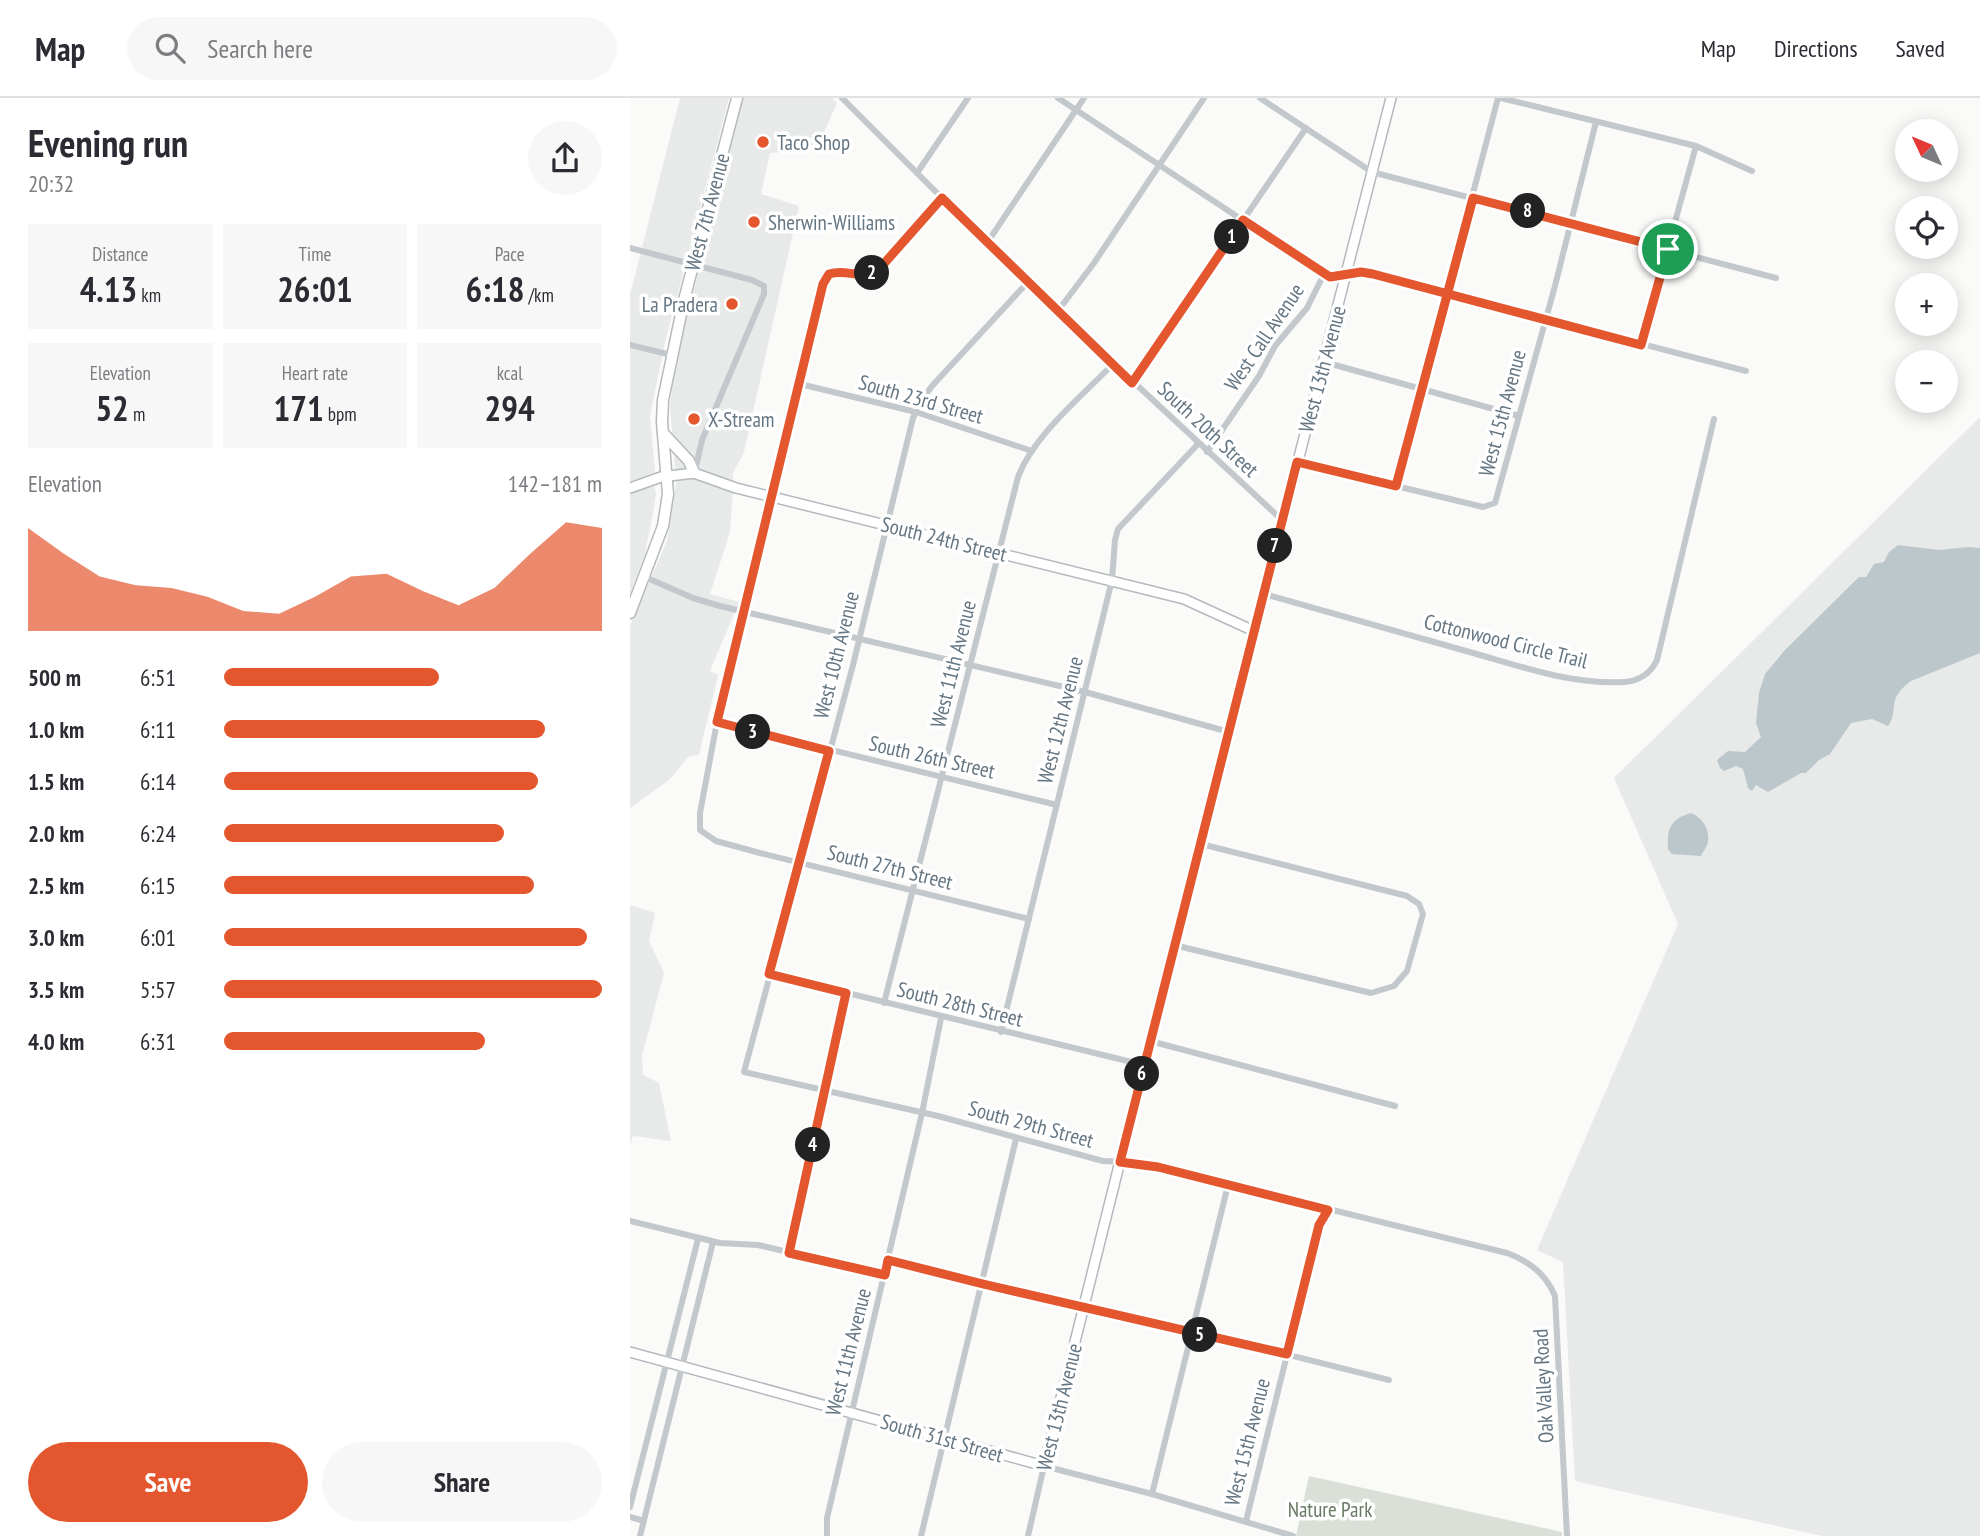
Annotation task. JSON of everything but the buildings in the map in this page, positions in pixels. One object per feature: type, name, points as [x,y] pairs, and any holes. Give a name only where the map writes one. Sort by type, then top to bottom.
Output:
[{"type":"main road","name":"West 7th Avenue","points":[[630,613],[663,526],[668,494],[663,400],[671,355],[737,98]]},
{"type":"main road","points":[[663,433],[689,461],[694,473]]},
{"type":"street","name":"South 20th Street","points":[[842,98],[1027,284],[1282,520]]},
{"type":"street","points":[[849,105],[853,98]]},
{"type":"street","points":[[917,173],[968,98]]},
{"type":"street","points":[[1058,98],[1324,275],[1346,276],[1361,272],[1373,274],[1746,372]]},
{"type":"street","points":[[987,243],[1084,98]]},
{"type":"street","points":[[1057,312],[1094,263],[1204,98]]},
{"type":"street","points":[[1260,98],[1372,172],[1776,278]]},
{"type":"street","name":"West 13th Avenue","points":[[1028,1536],[1174,945],[1391,98]]},
{"type":"street","points":[[1297,462],[1396,486],[1499,98],[1696,146],[1752,171]]},
{"type":"street","name":"West 15th Avenue","points":[[1396,486],[1483,507],[1490,506],[1497,500],[1596,122]]},
{"type":"street","points":[[1132,383],[1306,128]]},
{"type":"street","points":[[1641,345],[1696,146]]},
{"type":"street","points":[[717,722],[826,278],[834,272],[866,275],[881,267],[942,198]]},
{"type":"street","points":[[630,248],[752,280],[764,286],[764,294],[702,440],[694,473]]},
{"type":"street","name":"West Call Avenue","points":[[1207,452],[1259,376],[1275,346],[1307,308],[1324,275]]},
{"type":"street","name":"West 10th Avenue","points":[[744,1072],[859,640],[916,412],[932,386],[1027,284]]},
{"type":"street","points":[[630,345],[671,355]]},
{"type":"street","points":[[1324,362],[1519,416]]},
{"type":"street","name":"West 11th Avenue","points":[[884,1003],[1018,477],[1032,451],[1113,364]]},
{"type":"street","name":"South 23rd Street","points":[[800,384],[916,412],[1032,451]]},
{"type":"street","name":"Cottonwood Circle Trail","points":[[1264,594],[1564,677],[1617,682],[1640,678],[1650,672],[1657,660],[1714,419]]},
{"type":"street","name":"West 12th Avenue","points":[[1001,1032],[1112,580],[1118,529],[1198,444]]},
{"type":"street","name":"South 24th Street","points":[[630,488],[667,476],[694,473],[736,488],[1112,580],[1201,605],[1254,631]]},
{"type":"street","points":[[645,577],[693,598],[859,640],[1085,692],[1229,732]]},
{"type":"street","name":"South 26th Street","points":[[717,722],[1057,805]]},
{"type":"street","name":"South 27th Street","points":[[717,722],[700,813],[700,830],[704,834],[716,841],[799,863],[1028,919]]},
{"type":"street","points":[[1174,945],[1361,992],[1384,991],[1394,986],[1407,971],[1423,909],[1419,904],[1407,897],[1201,844]]},
{"type":"street","name":"South 28th Street","points":[[769,974],[1144,1065]]},
{"type":"street","points":[[789,1253],[846,993]]},
{"type":"street","name":"West 11th Avenue","points":[[827,1534],[827,1517],[850,1412],[885,1275],[942,1018]]},
{"type":"street","points":[[1150,1041],[1395,1106]]},
{"type":"street","name":"South 29th Street","points":[[744,1072],[922,1113],[1103,1161],[1158,1167],[1512,1255]]},
{"type":"street","points":[[921,1536],[1016,1139]]},
{"type":"street","points":[[1152,1494],[1228,1185]]},
{"type":"street","name":"West 15th Avenue","points":[[1246,1521],[1319,1225],[1328,1210]]},
{"type":"street","points":[[630,1221],[713,1242],[758,1245],[885,1275]]},
{"type":"street","points":[[630,1507],[698,1238]]},
{"type":"street","points":[[640,1536],[713,1242]]},
{"type":"street","name":"Oak Valley Road","points":[[1512,1255],[1533,1266],[1548,1280],[1555,1296],[1567,1536]]},
{"type":"street","points":[[888,1260],[1389,1380]]},
{"type":"street","name":"South 31st Street","points":[[630,1352],[945,1440],[1152,1494],[1293,1536]]},
{"type":"street","points":[[630,1517],[644,1521]]},
{"type":"shaded area","points":[[680,98],[729,98],[665,342],[650,416],[655,472],[630,484],[630,295]]},
{"type":"shaded area","points":[[743,98],[832,98],[837,103],[816,150],[770,153],[761,194],[799,206],[744,452],[733,473],[733,484],[697,470],[675,469],[670,406],[675,363]]},
{"type":"shaded area","points":[[1980,417],[1980,1536],[1822,1536],[1575,1481],[1563,1262],[1537,1250],[1678,924],[1614,778]]},
{"type":"shaded area","points":[[695,477],[733,491],[730,532],[710,594],[739,602],[710,671],[718,675],[699,755],[689,756],[669,780],[630,808],[630,626],[667,541],[677,478]]},
{"type":"shaded area","points":[[654,485],[656,493],[644,557],[630,593],[630,492]]},
{"type":"shaded area","points":[[1898,545],[1939,550],[1980,548],[1980,653],[1911,681],[1895,699],[1888,726],[1872,719],[1851,723],[1830,754],[1819,760],[1806,773],[1801,773],[1768,792],[1756,785],[1752,791],[1748,788],[1743,769],[1736,766],[1724,771],[1717,760],[1728,751],[1745,752],[1761,737],[1756,723],[1759,693],[1765,674],[1785,650],[1859,577],[1866,577],[1874,564],[1884,562],[1889,552]]},
{"type":"shaded area","points":[[1691,813],[1706,827],[1707,845],[1701,856],[1672,854],[1668,849],[1671,826],[1678,818]]},
{"type":"shaded area","points":[[630,905],[655,913],[649,941],[664,973],[642,1056],[643,1075],[659,1083],[671,1141],[633,1136],[630,1144]]},
{"type":"green space","name":"Nature Park","points":[[1309,1476],[1562,1532],[1562,1536],[1296,1536]]},
{"type":"place","name":"Taco Shop","points":[[763,142]]},
{"type":"place","name":"Sherwin-Williams","points":[[754,222]]},
{"type":"place","name":"La Pradera","points":[[732,304]]},
{"type":"place","name":"X-Stream","points":[[694,419]]},
{"type":"route","points":[[1668,249],[1473,198],[1448,295],[1396,486],[1297,462],[1120,1162],[1158,1167],[1328,1210],[1319,1225],[1287,1354],[888,1260],[885,1275],[789,1253],[846,993],[769,974],[829,751],[717,722],[823,284],[829,274],[839,272],[860,276],[874,272],[942,198],[1027,284],[1132,383],[1243,220],[1330,277],[1361,272],[1373,274],[1448,295],[1641,345],[1668,249]]}]
